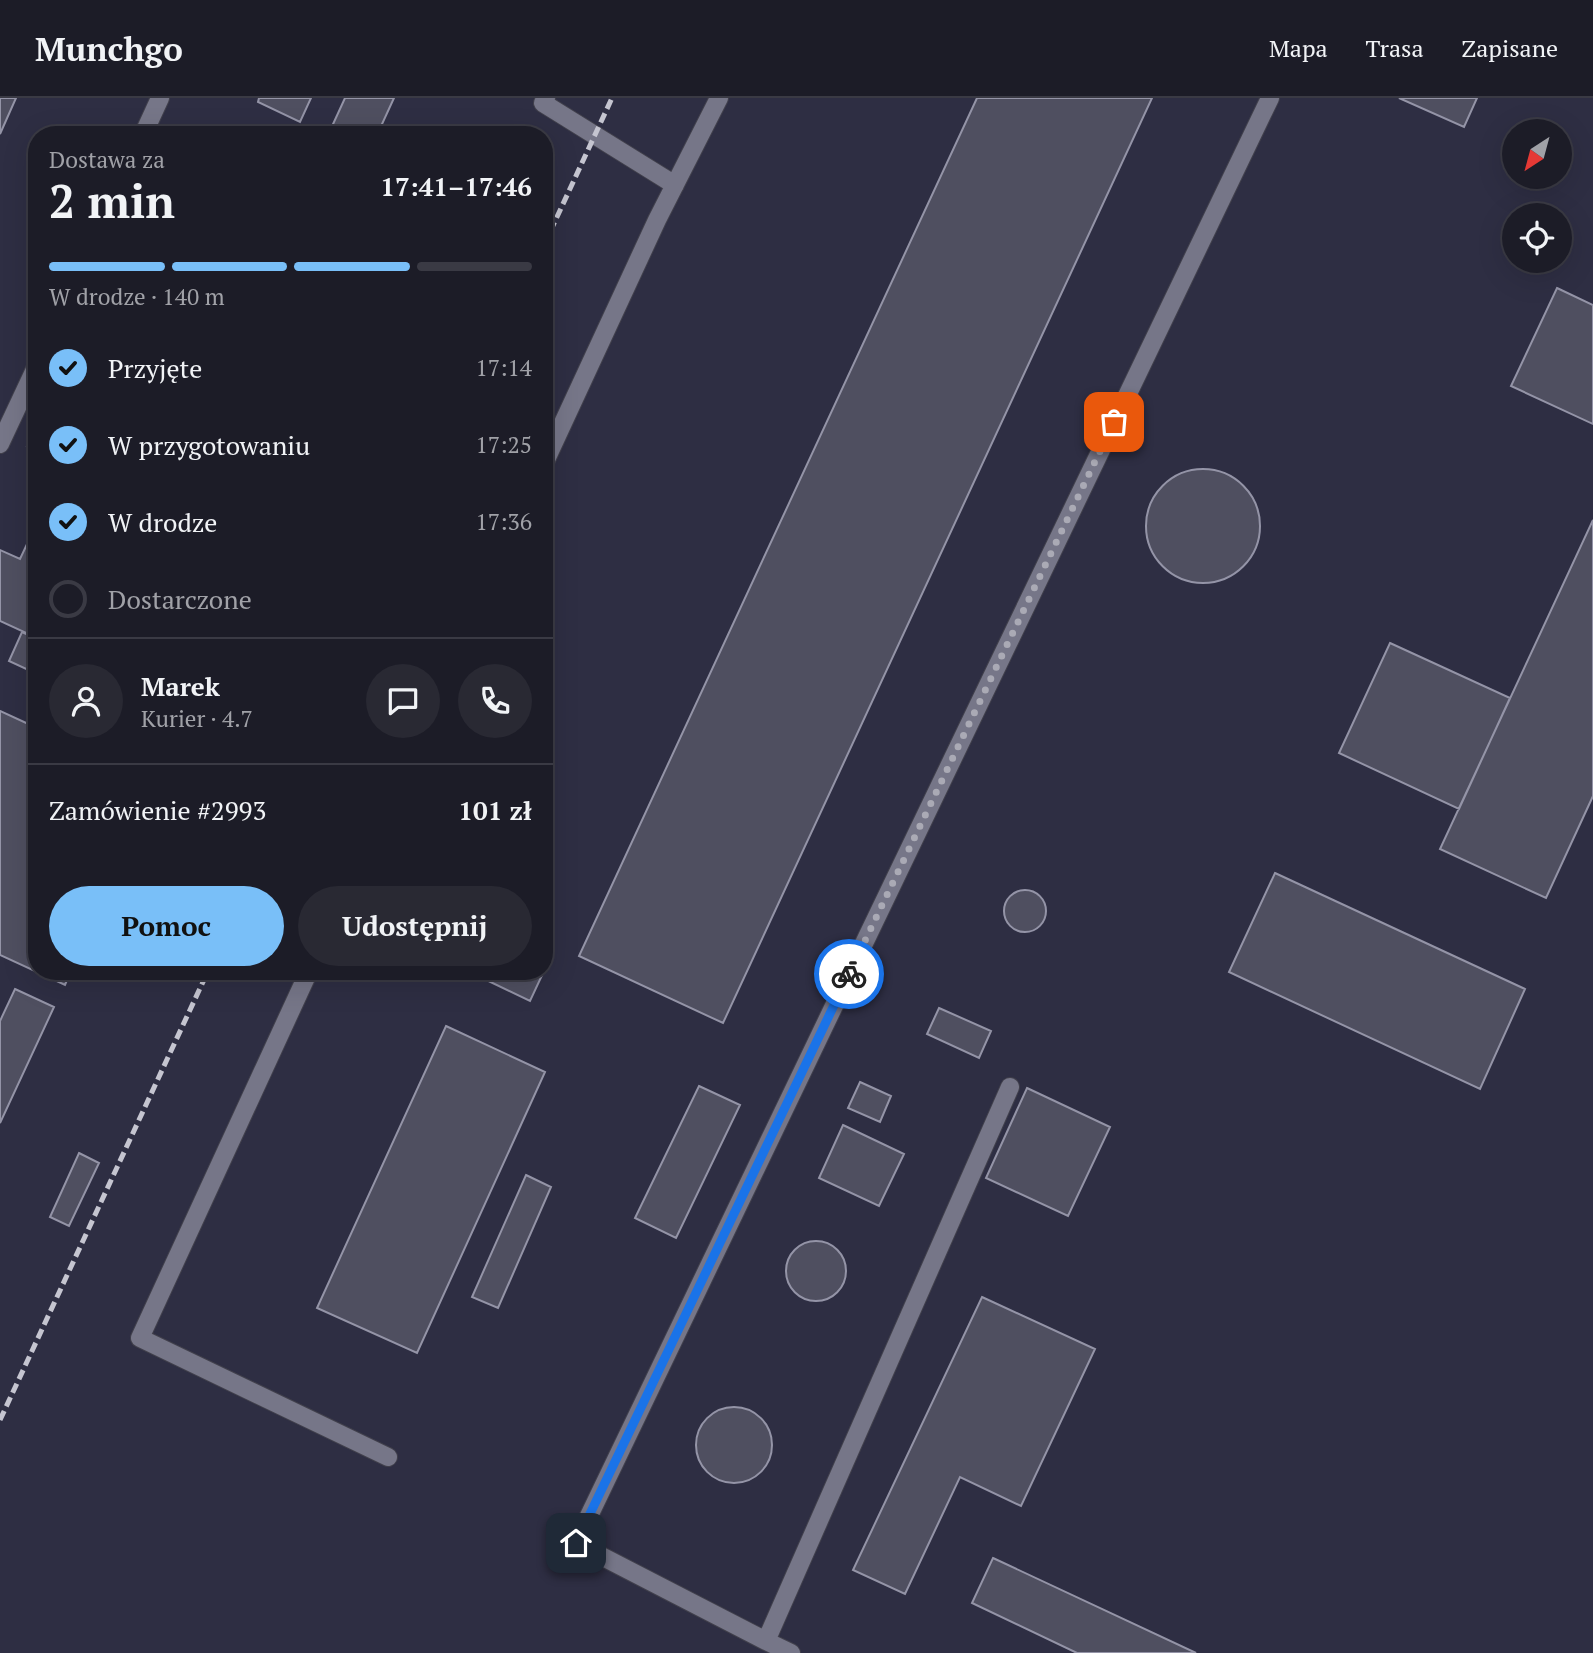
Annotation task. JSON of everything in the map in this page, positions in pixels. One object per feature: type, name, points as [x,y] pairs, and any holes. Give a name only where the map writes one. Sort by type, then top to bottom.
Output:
[{"type":"lane","points":[[147,126],[160,98]]},
{"type":"lane","points":[[546,98],[543,103],[675,185]]},
{"type":"lane","points":[[553,445],[675,185],[719,98]]},
{"type":"lane","points":[[791,1653],[576,1543],[1270,98]]},
{"type":"lane","points":[[0,444],[28,384]]},
{"type":"lane","points":[[306,980],[140,1338],[388,1457]]},
{"type":"lane","points":[[766,1641],[1010,1087]]},
{"type":"shaded area","points":[[0,98],[1593,98],[1593,1653],[0,1653]]},
{"type":"building","points":[[0,98],[16,98],[0,134]]},
{"type":"building","points":[[259,98],[311,98],[300,122],[258,102]]},
{"type":"building","points":[[345,98],[394,98],[381,126],[332,126]]},
{"type":"building","points":[[977,98],[1152,98],[723,1023],[579,956]]},
{"type":"building","points":[[1399,98],[1477,98],[1464,127]]},
{"type":"building","points":[[1557,288],[1593,305],[1593,424],[1511,386]]},
{"type":"building","points":[[1203,469],[1225,474],[1243,486],[1255,504],[1260,526],[1255,548],[1243,566],[1225,578],[1203,583],[1181,578],[1163,566],[1151,548],[1146,526],[1151,504],[1163,486],[1181,474]]},
{"type":"building","points":[[1593,520],[1593,796],[1546,898],[1440,849]]},
{"type":"building","points":[[28,542],[28,634],[0,621],[0,550],[20,559]]},
{"type":"building","points":[[22,632],[28,635],[28,670],[9,661]]},
{"type":"building","points":[[1390,643],[1510,698],[1459,809],[1339,753]]},
{"type":"building","points":[[0,711],[28,724],[28,968],[0,955]]},
{"type":"building","points":[[1275,873],[1525,989],[1480,1089],[1229,972]]},
{"type":"building","points":[[1025,890],[1040,896],[1046,911],[1040,926],[1025,932],[1010,926],[1004,911],[1010,896]]},
{"type":"building","points":[[54,980],[67,980],[65,985]]},
{"type":"building","points":[[486,980],[540,980],[530,1001]]},
{"type":"building","points":[[15,989],[54,1007],[0,1123],[0,1021]]},
{"type":"building","points":[[939,1008],[991,1031],[979,1058],[927,1034]]},
{"type":"building","points":[[446,1026],[545,1072],[417,1353],[317,1308]]},
{"type":"building","points":[[860,1082],[891,1096],[880,1122],[848,1108]]},
{"type":"building","points":[[699,1086],[740,1105],[676,1238],[635,1218]]},
{"type":"building","points":[[1027,1088],[1110,1127],[1068,1216],[986,1178]]},
{"type":"building","points":[[843,1125],[904,1154],[879,1206],[819,1178]]},
{"type":"building","points":[[79,1153],[99,1163],[69,1226],[50,1217]]},
{"type":"building","points":[[526,1175],[551,1187],[498,1308],[472,1297]]},
{"type":"building","points":[[816,1241],[833,1246],[841,1254],[846,1271],[841,1288],[833,1296],[816,1301],[799,1296],[791,1288],[786,1271],[791,1254],[799,1246]]},
{"type":"building","points":[[982,1297],[1095,1349],[1021,1506],[960,1477],[905,1594],[853,1570]]},
{"type":"building","points":[[734,1407],[749,1410],[761,1418],[769,1430],[772,1445],[769,1460],[761,1472],[749,1480],[734,1483],[719,1480],[707,1472],[699,1460],[696,1445],[699,1430],[707,1418],[719,1410]]},
{"type":"building","points":[[993,1558],[1196,1653],[1077,1653],[972,1603]]},
{"type":"railway","points":[[553,226],[612,98]]},
{"type":"railway","points":[[0,1420],[204,980]]},
{"type":"way so far","points":[[849,974],[1114,422]]},
{"type":"route","points":[[576,1543],[849,974]]}]
